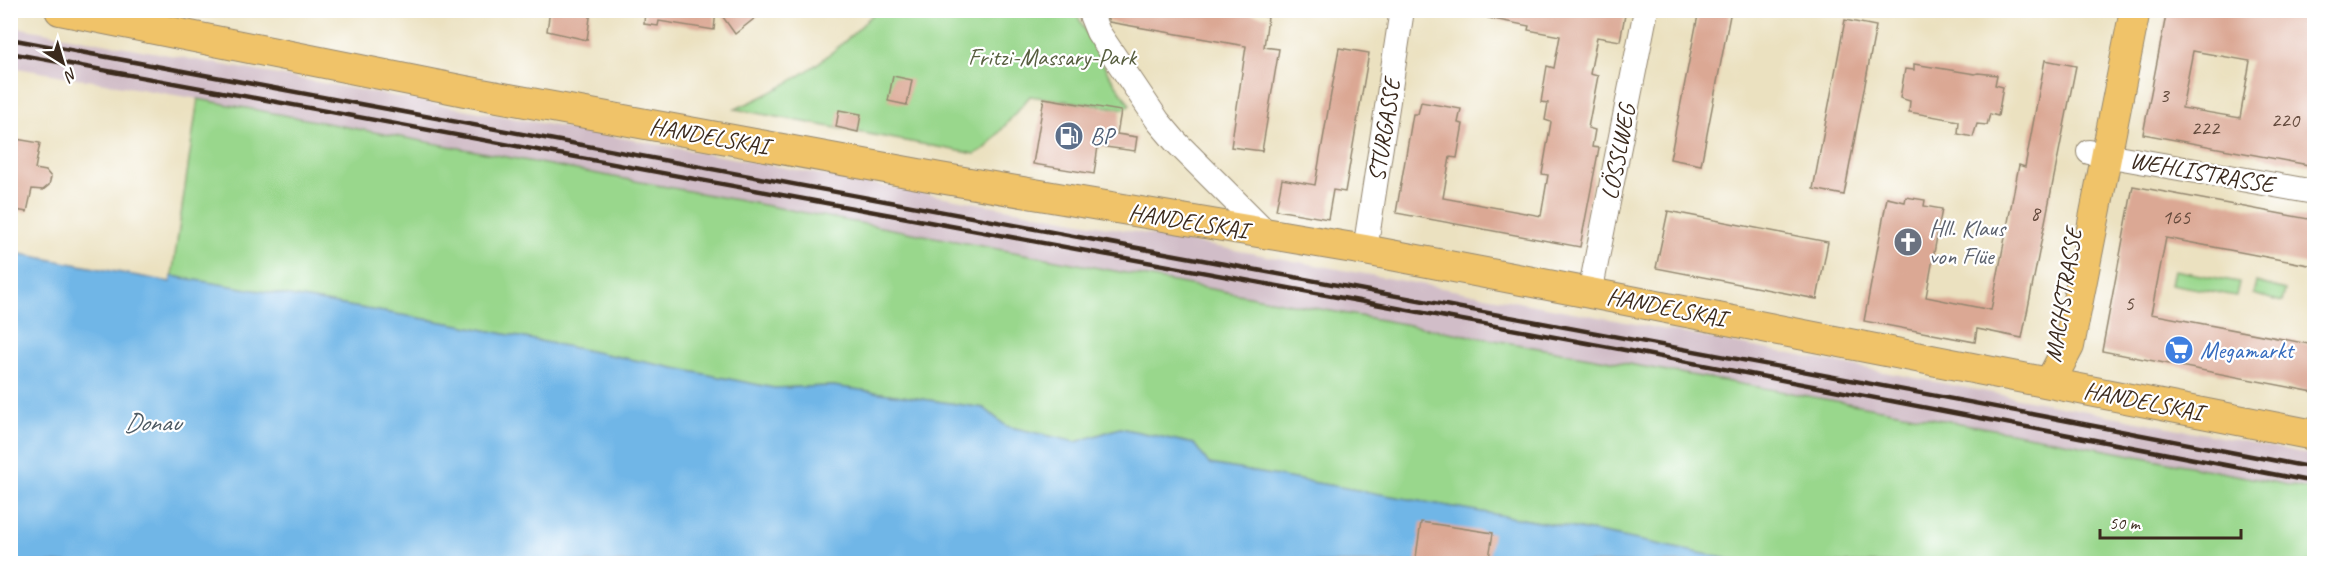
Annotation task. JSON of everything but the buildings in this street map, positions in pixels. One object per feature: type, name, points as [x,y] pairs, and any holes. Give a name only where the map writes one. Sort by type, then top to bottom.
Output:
[{"type":"main road","name":"HANDELSKAI","points":[[60,10],[673,129],[1011,191],[1365,250],[2314,435]]},
{"type":"main road","name":"MACHSTRASSE","points":[[2050,382],[2069,346],[2098,154],[2116,10]]},
{"type":"main road","name":"MACHSTRASSE","points":[[2098,154],[2135,10]]},
{"type":"street","points":[[1089,10],[1098,32],[1158,121],[1174,141],[1266,234]]},
{"type":"street","name":"STURGASSE","points":[[1365,250],[1402,10]]},
{"type":"street","name":"LÖSSLWEG","points":[[1590,293],[1646,10]]},
{"type":"street","name":"WEHLISTRASSE","points":[[2098,154],[2314,192]]},
{"type":"shaded area","points":[[10,26],[1584,314],[2314,455],[2314,490],[2038,437],[1286,303],[198,99],[11,67]]},
{"type":"green space","name":"Fritzi-Massary-Park","points":[[877,10],[1075,11],[1108,73],[1130,105],[1124,109],[1030,96],[986,148],[975,154],[735,109],[776,90],[812,68],[844,42]]},
{"type":"green space","points":[[198,99],[1286,303],[2038,437],[2314,490],[2314,563],[1747,563],[1613,535],[1209,464],[1194,444],[1120,428],[1076,442],[1006,426],[984,408],[833,386],[774,388],[460,325],[172,276]]},
{"type":"green space","points":[[2174,270],[2239,282],[2236,296],[2171,284]]},
{"type":"green space","points":[[2256,282],[2285,290],[2282,302],[2253,294]]},
{"type":"water","name":"Donau","points":[[10,252],[170,282],[172,276],[460,325],[774,388],[833,386],[984,408],[1006,426],[1076,442],[1120,428],[1194,444],[1209,464],[1613,535],[1747,563],[11,563]]},
{"type":"railway","points":[[10,39],[875,196],[2314,468]]},
{"type":"railway","points":[[10,53],[1163,263],[2314,482]]},
{"type":"place","name":"BP","points":[[1069,136]]},
{"type":"place","name":"Hll. Klaus von Flüe","points":[[1908,242]]},
{"type":"place","name":"Megamarkt","points":[[2179,350]]}]
